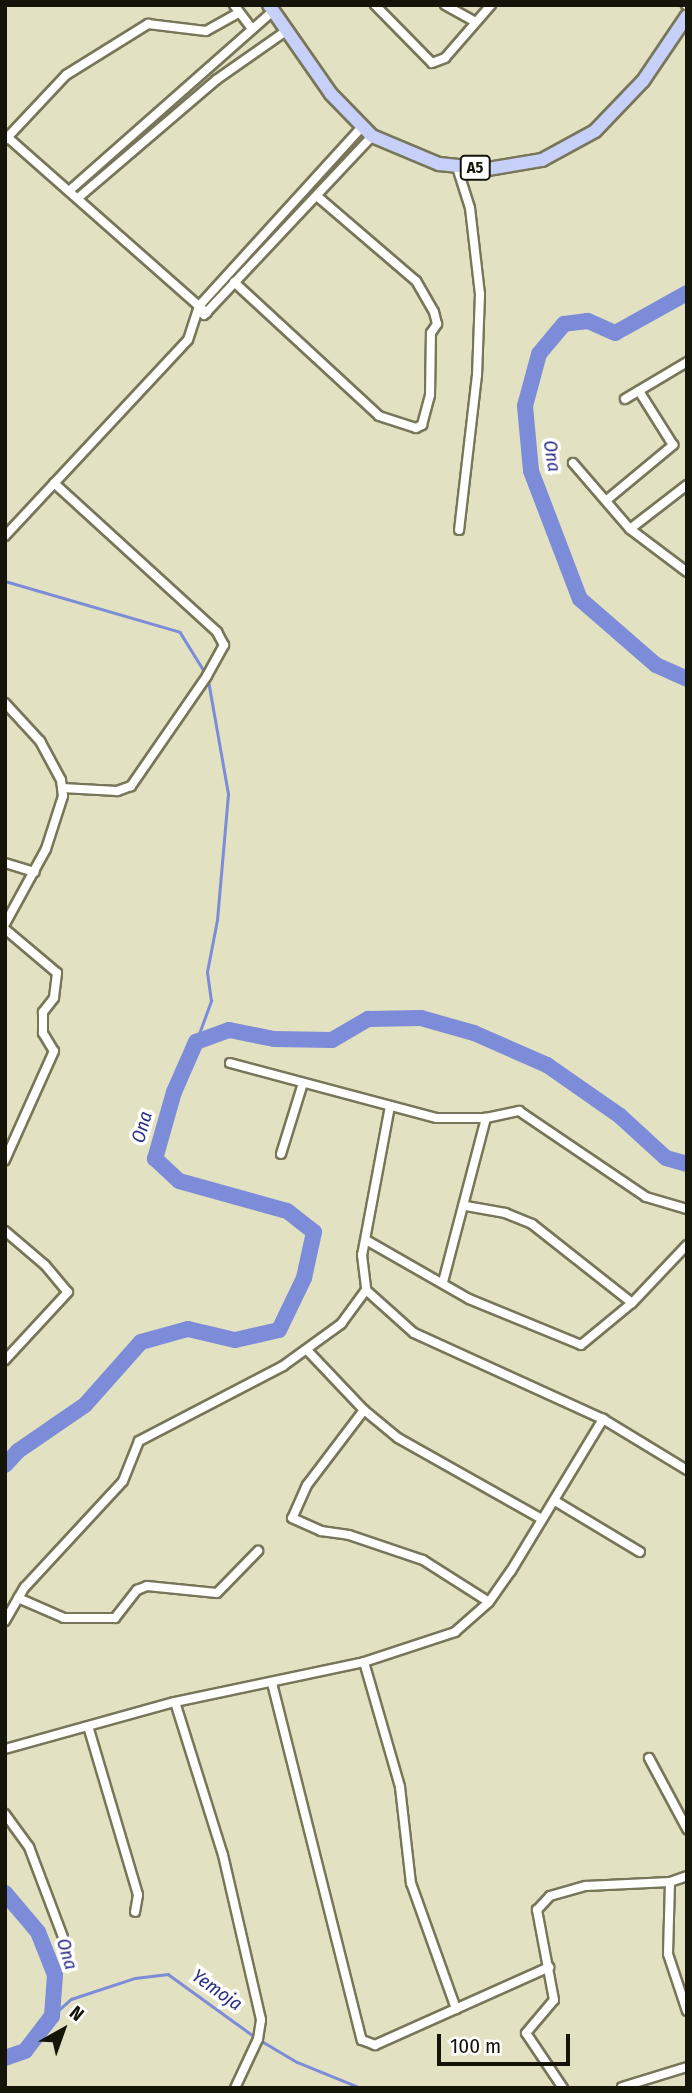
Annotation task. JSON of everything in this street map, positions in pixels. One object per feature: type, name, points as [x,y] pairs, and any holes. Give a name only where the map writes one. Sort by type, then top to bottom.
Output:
[{"type":"highway","name":"A5","points":[[271,8],[286,31],[372,136],[410,155],[457,167],[510,167],[542,160],[586,137],[629,98],[687,16]]},
{"type":"street","points":[[234,5],[252,29]]},
{"type":"street","points":[[375,5],[432,63],[445,58],[491,5]]},
{"type":"street","points":[[446,5],[476,23]]},
{"type":"street","points":[[69,191],[236,44],[271,8]]},
{"type":"street","points":[[207,313],[6,137],[66,75],[148,24],[206,31],[239,13]]},
{"type":"street","points":[[78,198],[228,72],[286,31]]},
{"type":"street","points":[[236,44],[245,59]]},
{"type":"street","points":[[219,58],[228,72]]},
{"type":"street","points":[[199,319],[199,306],[362,127]]},
{"type":"street","points":[[5,536],[188,340],[199,319],[372,136]]},
{"type":"street","points":[[457,167],[470,208],[480,294],[477,375],[459,530]]},
{"type":"street","points":[[234,282],[379,416],[416,428],[422,425],[430,395],[431,333],[437,324],[434,312],[416,281],[317,196]]},
{"type":"street","points":[[625,399],[687,362]]},
{"type":"street","points":[[608,499],[673,445],[639,391]]},
{"type":"street","points":[[573,463],[608,499],[630,529],[687,572]]},
{"type":"street","points":[[54,484],[217,632],[224,645],[219,659],[131,786],[117,792],[62,788]]},
{"type":"street","points":[[630,529],[687,485]]},
{"type":"street","points":[[5,703],[40,741],[62,788],[58,817],[35,872],[5,927],[57,973],[54,998],[43,1012],[43,1033],[54,1051],[5,1160]]},
{"type":"street","points":[[5,863],[35,872]]},
{"type":"street","points":[[229,1063],[438,1118],[486,1118],[519,1111],[646,1197],[687,1209]]},
{"type":"street","points":[[281,1154],[303,1083]]},
{"type":"street","points":[[390,1106],[361,1266],[366,1290],[414,1334],[603,1419],[687,1470]]},
{"type":"street","points":[[443,1282],[466,1206],[486,1118]]},
{"type":"street","points":[[466,1206],[505,1213],[532,1224],[632,1303]]},
{"type":"street","points":[[5,1231],[45,1265],[68,1292],[5,1360]]},
{"type":"street","points":[[366,1240],[469,1299],[575,1344],[593,1338],[632,1303],[687,1245]]},
{"type":"street","points":[[5,1621],[18,1598],[122,1481],[139,1441],[224,1401],[307,1350],[347,1317],[366,1290]]},
{"type":"street","points":[[307,1350],[364,1410],[410,1445],[542,1519]]},
{"type":"street","points":[[364,1410],[307,1485],[292,1518],[321,1531],[349,1535],[423,1560],[489,1602]]},
{"type":"street","points":[[5,1749],[175,1702],[364,1662],[444,1638],[489,1602],[555,1501],[603,1419]]},
{"type":"street","points":[[555,1501],[640,1552]]},
{"type":"street","points":[[18,1598],[64,1618],[115,1618],[137,1590],[147,1586],[217,1593],[258,1551]]},
{"type":"street","points":[[364,1662],[400,1787],[411,1883],[456,2009]]},
{"type":"street","points":[[272,1683],[359,2035],[368,2044],[375,2045],[549,1967]]},
{"type":"street","points":[[175,1702],[223,1855],[261,2020],[258,2039],[235,2088]]},
{"type":"street","points":[[88,1727],[138,1895],[135,1912]]},
{"type":"street","points":[[649,1758],[687,1829]]},
{"type":"street","points":[[5,1814],[11,1829],[29,1847],[64,1937]]},
{"type":"street","points":[[563,2088],[526,2033],[554,2000],[537,1910],[550,1896],[586,1886],[670,1882],[687,1876]]},
{"type":"street","points":[[670,1882],[668,1954],[687,2011]]},
{"type":"street","points":[[622,2087],[687,2067]]},
{"type":"waterway","name":"Ona","points":[[687,293],[615,333],[588,321],[564,324],[539,354],[525,406],[531,471],[580,599],[656,665],[687,679]]},
{"type":"waterway","points":[[5,581],[180,632],[206,674]]},
{"type":"waterway","points":[[196,1042],[211,1001],[207,972],[217,920],[228,794],[208,680]]},
{"type":"waterway","name":"Ona","points":[[5,1465],[18,1451],[85,1405],[141,1342],[188,1329],[235,1340],[279,1330],[304,1278],[314,1232],[287,1211],[179,1181],[155,1159],[174,1092],[196,1042],[229,1030],[274,1039],[332,1040],[368,1019],[421,1018],[474,1033],[547,1065],[620,1116],[666,1158],[687,1164]]},
{"type":"waterway","name":"Ona","points":[[5,1893],[38,1932],[55,1975],[52,2016],[25,2051],[5,2058]]},
{"type":"waterway","name":"Yemoja","points":[[52,2016],[71,1999],[135,1978],[168,1974],[255,2037]]},
{"type":"waterway","name":"Yemoja","points":[[260,2040],[297,2062],[361,2088]]}]
